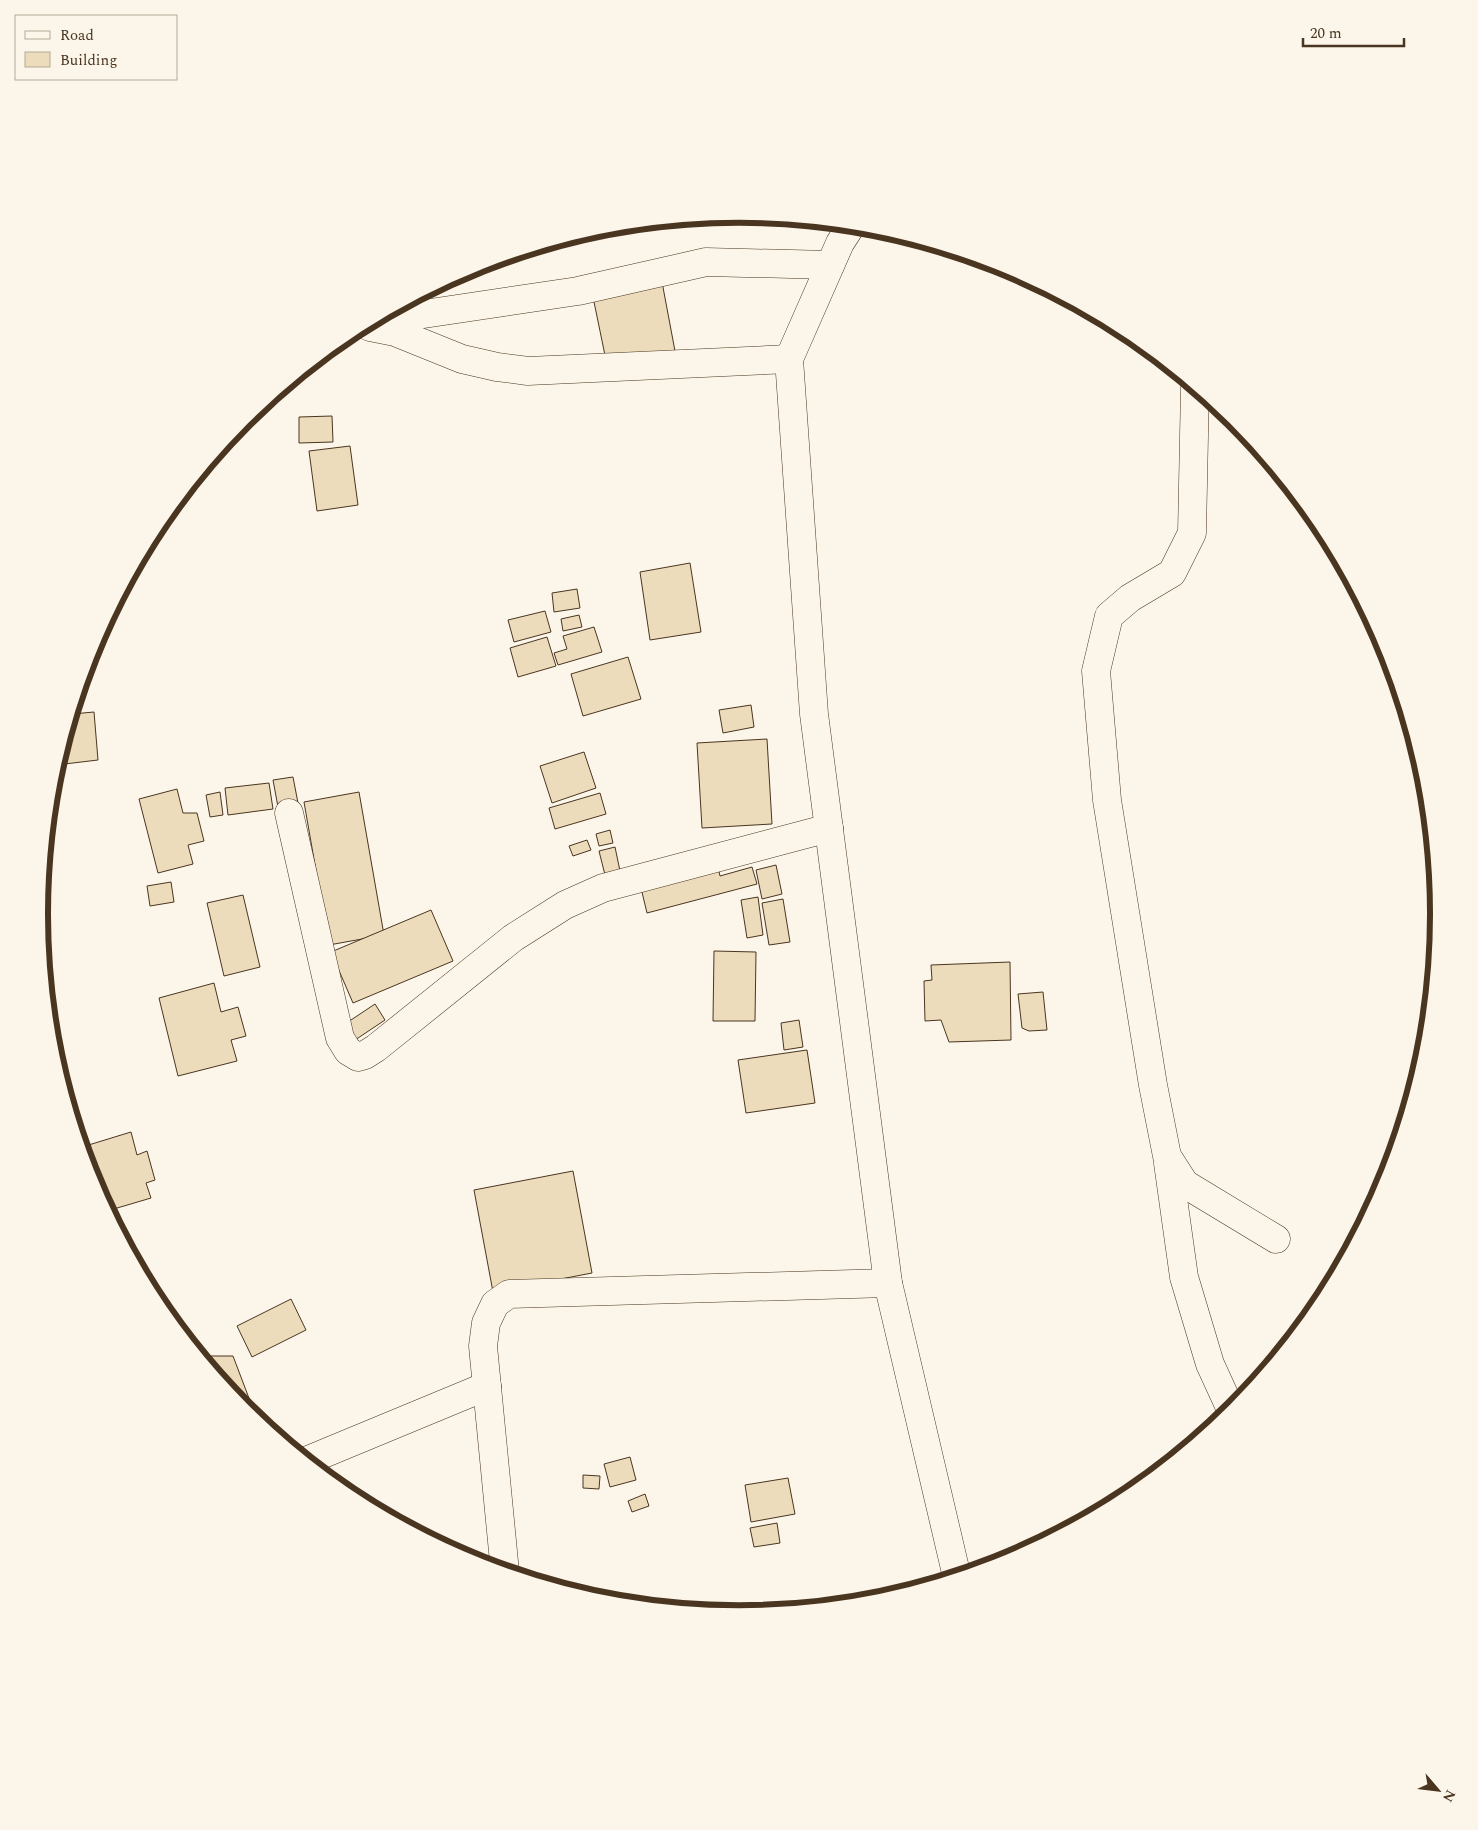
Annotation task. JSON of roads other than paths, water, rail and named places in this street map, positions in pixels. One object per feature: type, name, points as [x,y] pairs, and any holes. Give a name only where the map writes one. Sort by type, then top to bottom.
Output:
[{"type":"street","points":[[847,232],[840,243],[789,359],[814,714],[888,1283],[956,1572]]},
{"type":"street","points":[[388,319],[578,290],[706,262],[830,265]]},
{"type":"street","points":[[374,328],[395,332],[462,359],[496,367],[528,371],[789,359]]},
{"type":"street","points":[[1196,396],[1192,533],[1172,573],[1130,598],[1109,616],[1096,671],[1107,800],[1152,1085],[1167,1156],[1184,1277],[1210,1364],[1228,1404]]},
{"type":"street","points":[[289,813],[340,1038],[348,1051],[358,1057],[376,1048],[513,938],[565,905],[602,888],[829,828]]},
{"type":"street","points":[[1167,1156],[1185,1184],[1276,1239]]},
{"type":"street","points":[[504,1565],[483,1346],[486,1323],[494,1304],[509,1294],[888,1283]]},
{"type":"street","points":[[312,1459],[488,1386]]}]
